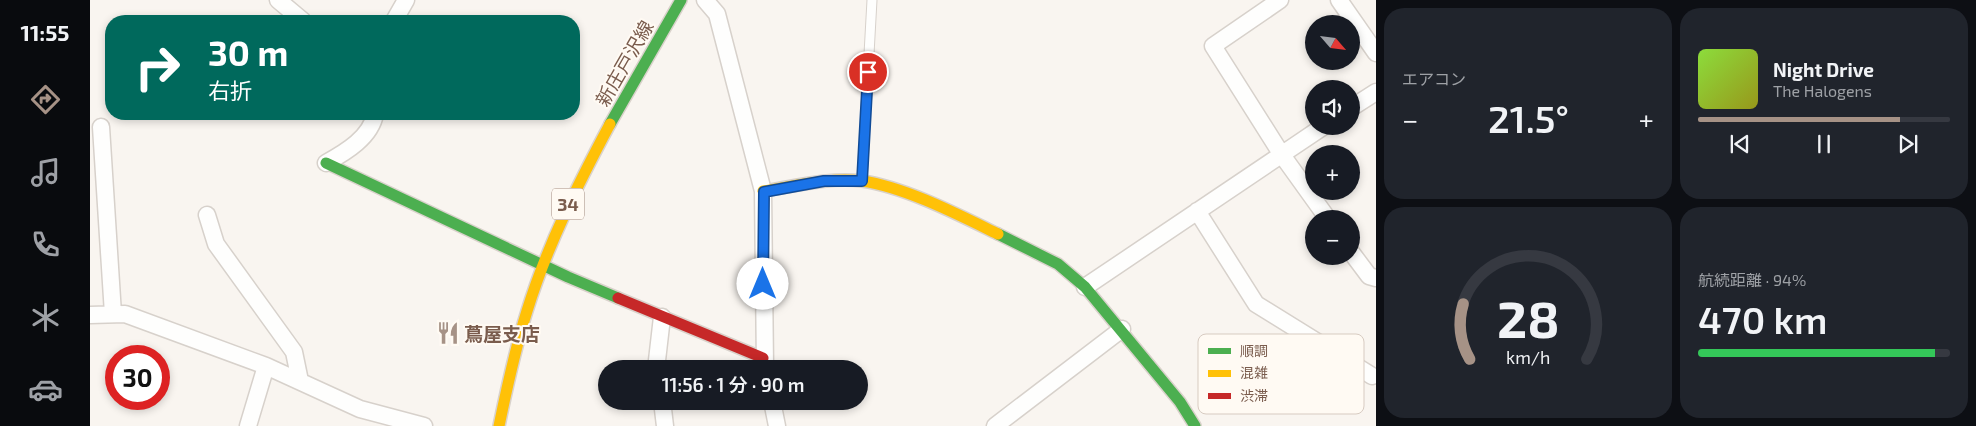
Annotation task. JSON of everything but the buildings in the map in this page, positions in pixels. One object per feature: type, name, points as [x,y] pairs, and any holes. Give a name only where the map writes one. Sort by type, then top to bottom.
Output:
[{"type":"street","points":[[278,0],[296,15]]},
{"type":"street","points":[[397,15],[406,0]]},
{"type":"street","name":"新庄戸沢線","points":[[500,426],[516,345],[556,228],[586,167],[682,0]]},
{"type":"street","points":[[705,0],[717,14],[764,192],[764,360]]},
{"type":"street","points":[[1280,0],[1213,46],[1282,155],[1322,210]]},
{"type":"street","points":[[1339,0],[1376,53]]},
{"type":"street","points":[[1360,102],[1376,92]]},
{"type":"street","points":[[326,163],[348,151],[373,124],[374,120]]},
{"type":"street","points":[[101,128],[113,314]]},
{"type":"street","points":[[1085,287],[1311,135]]},
{"type":"street","points":[[326,163],[542,265],[755,360]]},
{"type":"street","points":[[764,192],[824,181],[862,181],[896,190],[958,215],[1038,253],[1058,264],[1085,287],[1122,329],[1180,402],[1195,426]]},
{"type":"street","points":[[1197,210],[1256,304],[1304,334]]},
{"type":"street","points":[[207,215],[216,244],[294,352],[300,381]]},
{"type":"street","points":[[1360,264],[1369,276],[1376,278]]},
{"type":"street","points":[[90,315],[125,314],[266,366],[360,409],[424,426]]},
{"type":"street","points":[[657,360],[662,317]]},
{"type":"street","points":[[994,426],[1122,329]]},
{"type":"street","points":[[248,426],[266,366]]},
{"type":"street","points":[[1364,371],[1372,376]]},
{"type":"street","points":[[663,410],[664,426]]},
{"type":"street","points":[[774,410],[777,426]]},
{"type":"lane","points":[[862,181],[872,0]]},
{"type":"traffic: fast","points":[[610,124],[681,0]]},
{"type":"traffic: fast","points":[[326,163],[568,277],[618,298]]},
{"type":"traffic: fast","points":[[998,234],[1058,264],[1085,287],[1180,402],[1195,426]]},
{"type":"traffic: slow","points":[[499,426],[515,354],[535,287],[564,216],[610,124]]},
{"type":"traffic: slow","points":[[763,191],[838,180],[879,184],[914,195],[998,234]]},
{"type":"traffic: jam","points":[[618,298],[763,358]]},
{"type":"place","name":"蔦屋支店","points":[[448,333]]},
{"type":"route","points":[[763,284],[764,192],[824,181],[862,181],[868,72]]}]
